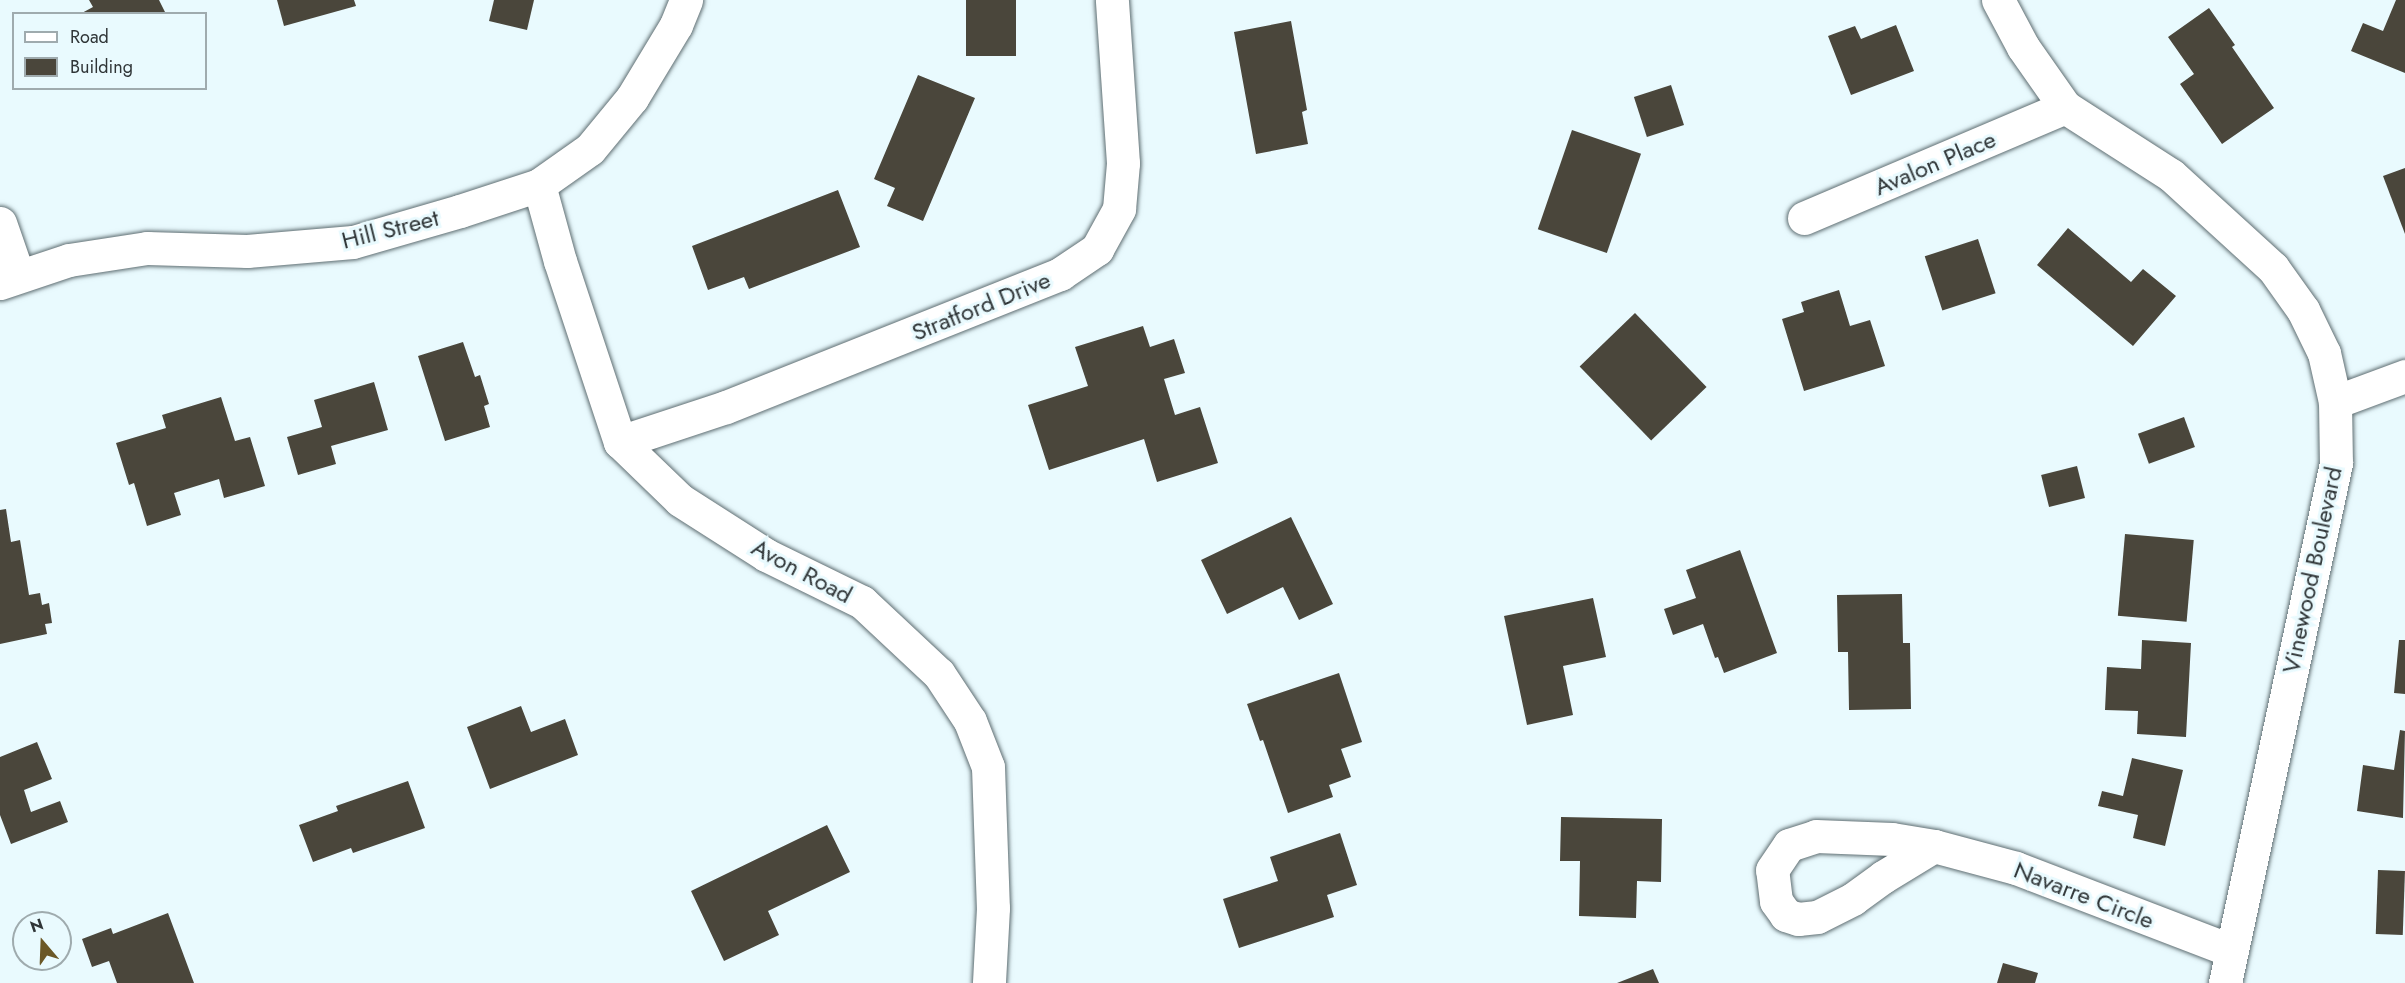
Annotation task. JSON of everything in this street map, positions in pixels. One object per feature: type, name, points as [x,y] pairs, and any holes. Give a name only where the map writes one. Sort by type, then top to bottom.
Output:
[{"type":"street","name":"Hill Street","points":[[9,279],[69,260],[147,248],[248,251],[353,242],[539,185],[590,149],[632,98],[676,25],[686,0]]},
{"type":"street","name":"Stratford Drive","points":[[620,442],[726,407],[1060,274],[1097,249],[1119,209],[1123,163],[1112,0]]},
{"type":"street","name":"Vinewood Boulevard","points":[[1998,0],[2023,47],[2065,107],[2171,175],[2273,268],[2303,310],[2324,353],[2335,402],[2336,463],[2225,983]]},
{"type":"street","name":"Avalon Place","points":[[1804,218],[2065,107]]},
{"type":"street","name":"Avon Road","points":[[539,185],[560,261],[620,442],[680,500],[766,555],[861,602],[939,674],[970,721],[988,767],[993,908],[989,983]]},
{"type":"street","points":[[0,223],[9,279]]},
{"type":"street","points":[[2335,402],[2405,376]]},
{"type":"street","name":"Navarre Circle","points":[[1934,846],[2016,868],[2232,951]]},
{"type":"building","points":[[89,0],[159,0],[165,12],[84,12],[93,7]]},
{"type":"building","points":[[277,0],[354,0],[356,6],[284,26]]},
{"type":"building","points":[[494,0],[534,0],[527,30],[489,21]]},
{"type":"building","points":[[966,0],[1016,0],[1016,56],[966,56]]},
{"type":"building","points":[[2396,0],[2405,0],[2405,73],[2351,51],[2363,23],[2383,31]]},
{"type":"building","points":[[2209,8],[2235,45],[2232,47],[2274,108],[2222,144],[2180,84],[2194,74],[2168,37]]},
{"type":"building","points":[[1291,21],[1307,110],[1302,112],[1308,144],[1256,154],[1234,32]]},
{"type":"building","points":[[1896,25],[1914,71],[1851,95],[1828,36],[1855,26],[1861,39]]},
{"type":"building","points":[[918,75],[975,98],[923,221],[887,206],[895,188],[874,179]]},
{"type":"building","points":[[1671,85],[1684,125],[1647,137],[1634,97]]},
{"type":"building","points":[[1572,130],[1641,154],[1607,253],[1538,229]]},
{"type":"building","points":[[2405,168],[2405,234],[2383,176]]},
{"type":"building","points":[[838,190],[860,247],[749,289],[744,277],[708,290],[692,246]]},
{"type":"building","points":[[2068,228],[2131,282],[2143,269],[2176,296],[2133,346],[2037,265]]},
{"type":"building","points":[[1978,239],[1996,293],[1942,311],[1925,256]]},
{"type":"building","points":[[1839,290],[1850,326],[1870,320],[1885,366],[1804,391],[1782,319],[1804,312],[1801,302]]},
{"type":"building","points":[[1635,313],[1707,387],[1651,441],[1580,366]]},
{"type":"building","points":[[1143,326],[1150,347],[1174,339],[1185,373],[1164,379],[1175,415],[1200,407],[1218,463],[1157,482],[1144,439],[1049,470],[1028,405],[1088,386],[1075,347]]},
{"type":"building","points":[[463,342],[475,377],[480,375],[489,404],[484,406],[490,427],[445,441],[418,356]]},
{"type":"building","points":[[374,382],[388,430],[331,446],[336,464],[298,475],[287,437],[322,427],[314,400]]},
{"type":"building","points":[[221,397],[235,441],[250,437],[265,486],[224,498],[219,479],[174,493],[181,515],[147,526],[134,483],[129,485],[116,443],[166,428],[162,415]]},
{"type":"building","points":[[2184,417],[2195,447],[2149,464],[2138,434]]},
{"type":"building","points":[[2077,466],[2085,498],[2049,507],[2041,475]]},
{"type":"building","points":[[6,509],[11,542],[20,540],[29,595],[40,593],[42,605],[49,603],[52,623],[45,624],[47,634],[0,644],[0,510]]},
{"type":"building","points":[[1291,517],[1333,604],[1299,620],[1283,587],[1227,614],[1201,560]]},
{"type":"building","points":[[2125,534],[2194,540],[2187,622],[2118,616]]},
{"type":"building","points":[[1740,550],[1777,653],[1724,673],[1718,657],[1715,658],[1703,624],[1673,635],[1664,609],[1696,598],[1686,570]]},
{"type":"building","points":[[1902,594],[1903,643],[1910,643],[1911,709],[1849,710],[1848,652],[1838,652],[1837,595]]},
{"type":"building","points":[[1593,598],[1606,657],[1563,666],[1573,715],[1527,725],[1504,616]]},
{"type":"building","points":[[2142,640],[2191,643],[2186,737],[2137,734],[2138,711],[2105,710],[2107,667],[2141,669]]},
{"type":"building","points":[[2399,640],[2405,640],[2405,694],[2394,693]]},
{"type":"building","points":[[1339,673],[1362,742],[1341,749],[1351,777],[1329,785],[1333,797],[1288,813],[1263,740],[1260,741],[1247,704]]},
{"type":"building","points":[[521,706],[531,732],[565,719],[578,755],[490,789],[467,727]]},
{"type":"building","points":[[2400,730],[2405,731],[2403,818],[2357,811],[2363,765],[2394,770]]},
{"type":"building","points":[[37,742],[52,779],[24,790],[31,812],[60,801],[68,822],[11,844],[0,815],[0,757]]},
{"type":"building","points":[[2132,758],[2183,770],[2165,846],[2133,838],[2138,815],[2098,806],[2102,791],[2123,796]]},
{"type":"building","points":[[408,781],[425,828],[353,853],[351,848],[313,862],[299,825],[338,811],[336,806]]},
{"type":"building","points":[[1561,817],[1662,819],[1661,882],[1637,881],[1636,918],[1579,916],[1580,861],[1560,861]]},
{"type":"building","points":[[827,825],[850,872],[768,911],[779,935],[724,961],[691,891]]},
{"type":"building","points":[[1340,833],[1357,885],[1327,895],[1334,917],[1239,948],[1223,899],[1278,881],[1270,857]]},
{"type":"building","points":[[2378,870],[2405,871],[2403,935],[2376,934]]},
{"type":"building","points":[[168,913],[194,983],[117,983],[109,961],[92,967],[82,939],[111,928],[113,934]]},
{"type":"building","points":[[2003,963],[2038,973],[2035,983],[1997,983]]},
{"type":"building","points":[[1653,969],[1659,983],[1617,983]]}]
